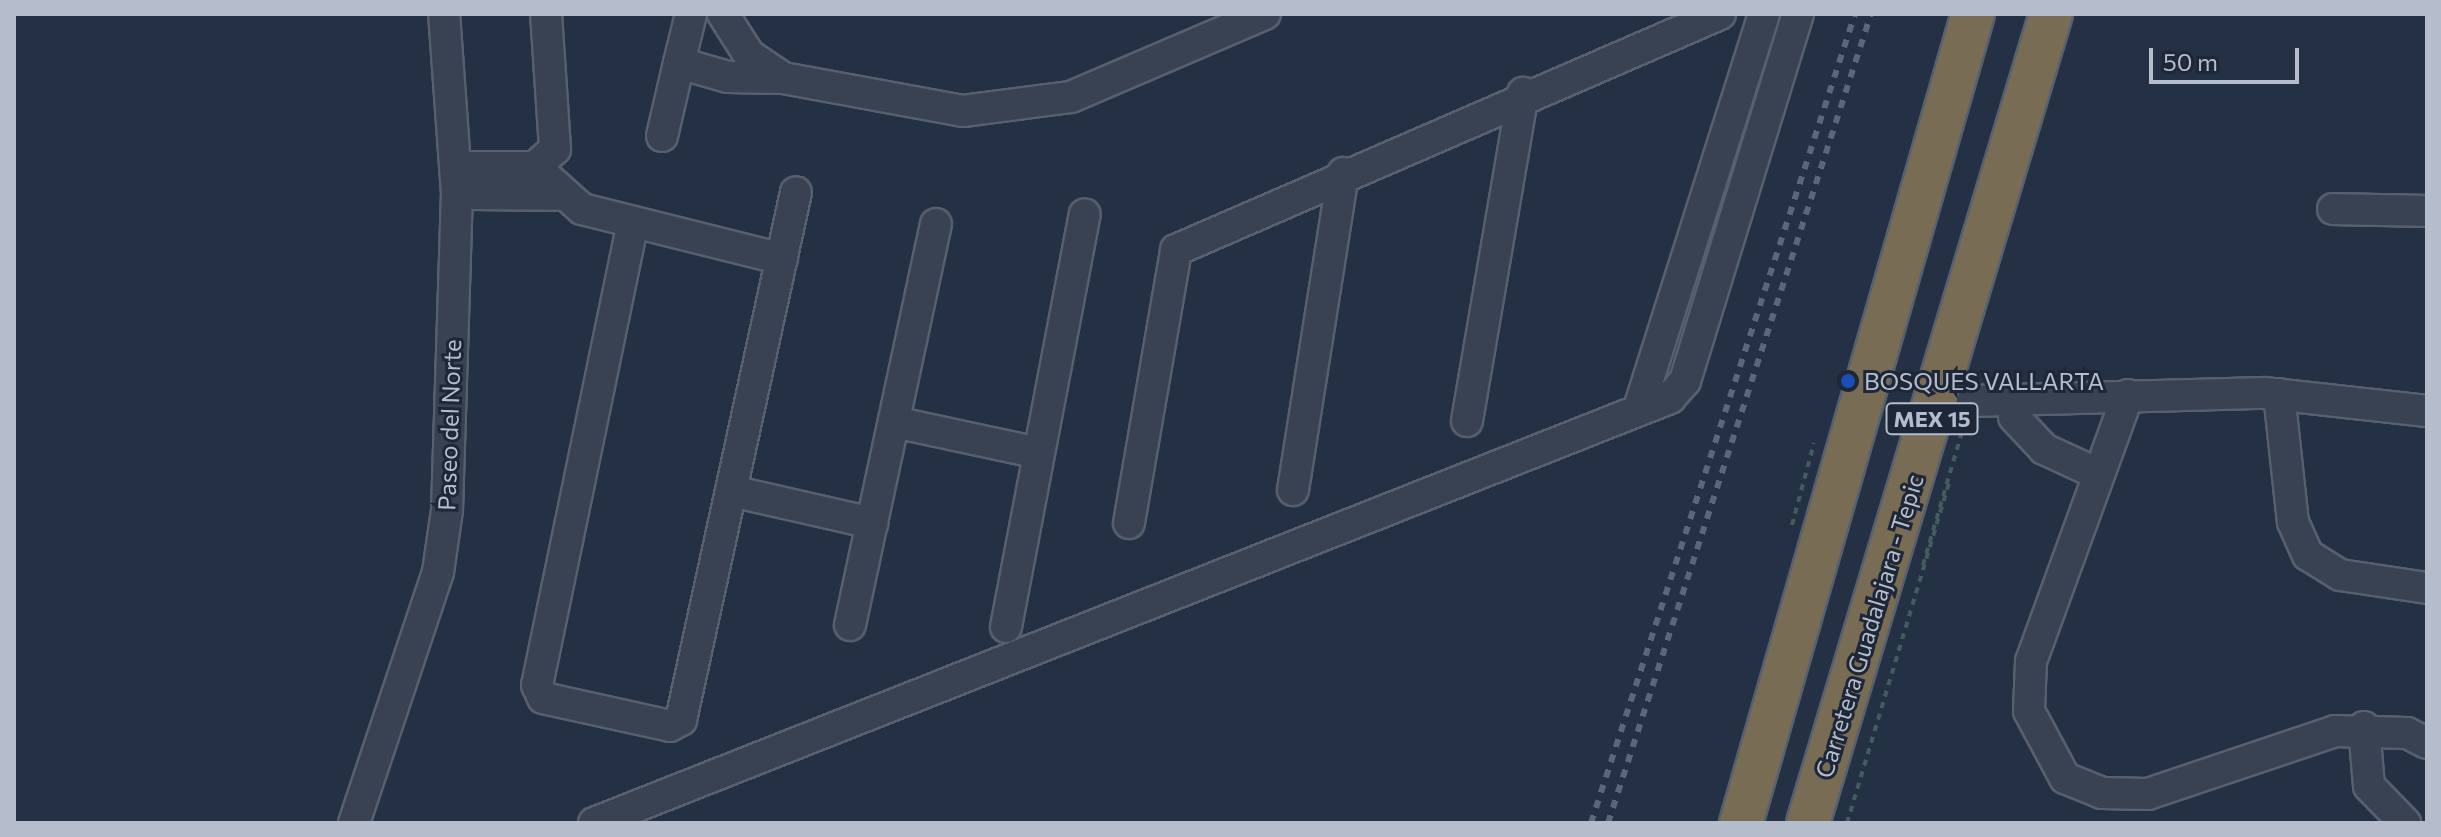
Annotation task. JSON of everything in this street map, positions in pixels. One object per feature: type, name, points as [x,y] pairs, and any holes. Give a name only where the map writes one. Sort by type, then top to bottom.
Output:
[{"type":"highway","points":[[1910,228],[1951,14]]},
{"type":"highway","name":"MEX 15","points":[[1741,823],[1856,433],[1910,228],[1973,14]]},
{"type":"highway","name":"Carretera Guadalajara - Tepic","points":[[1833,821],[1948,416],[1948,362],[2051,14]]},
{"type":"highway","points":[[1720,823],[1815,510],[1856,433]]},
{"type":"street","name":"Paseo del Norte","points":[[354,823],[438,572],[447,510],[457,180],[444,14]]},
{"type":"street","points":[[457,180],[535,167],[555,149],[546,14]]},
{"type":"street","points":[[662,136],[691,14]]},
{"type":"street","points":[[723,14],[749,55],[783,78]]},
{"type":"street","points":[[1129,523],[1176,250],[1523,93],[1720,14]]},
{"type":"street","points":[[594,823],[1640,405],[1670,398],[1685,381],[1798,14]]},
{"type":"street","points":[[679,63],[728,77],[783,78],[949,109],[1019,107],[1071,97],[1258,15]]},
{"type":"street","points":[[1640,405],[1759,15]]},
{"type":"street","points":[[1467,421],[1523,93]]},
{"type":"street","points":[[535,167],[562,195]]},
{"type":"street","points":[[1293,490],[1343,173]]},
{"type":"street","points":[[457,180],[562,195],[633,222],[782,259]]},
{"type":"street","points":[[633,222],[537,685],[543,698],[670,726],[681,720],[796,192]]},
{"type":"street","points":[[2333,209],[2427,211]]},
{"type":"street","points":[[1006,627],[1085,214]]},
{"type":"street","points":[[850,625],[936,224]]},
{"type":"street","points":[[1948,416],[2279,394],[2427,411]]},
{"type":"street","points":[[2279,394],[2293,522],[2308,555],[2340,575],[2427,588]]},
{"type":"street","points":[[1948,416],[2014,417],[2124,405]]},
{"type":"street","points":[[2124,405],[2031,661],[2029,711],[2065,778],[2102,793],[2148,794],[2289,742],[2364,727],[2427,743]]},
{"type":"street","points":[[2014,417],[2044,449],[2098,474]]},
{"type":"street","points":[[894,422],[1039,453]]},
{"type":"street","points":[[731,491],[872,523]]},
{"type":"street","points":[[2364,727],[2369,786],[2405,823]]},
{"type":"path","points":[[1923,565],[1949,483],[1948,416]]},
{"type":"path","points":[[1792,525],[1814,443]]},
{"type":"path","points":[[1833,821],[1949,483]]},
{"type":"railway","points":[[1591,823],[1855,14]]},
{"type":"railway","points":[[1608,823],[1871,14]]},
{"type":"place","name":"BOSQUES VALLARTA","points":[[1848,381]]}]
